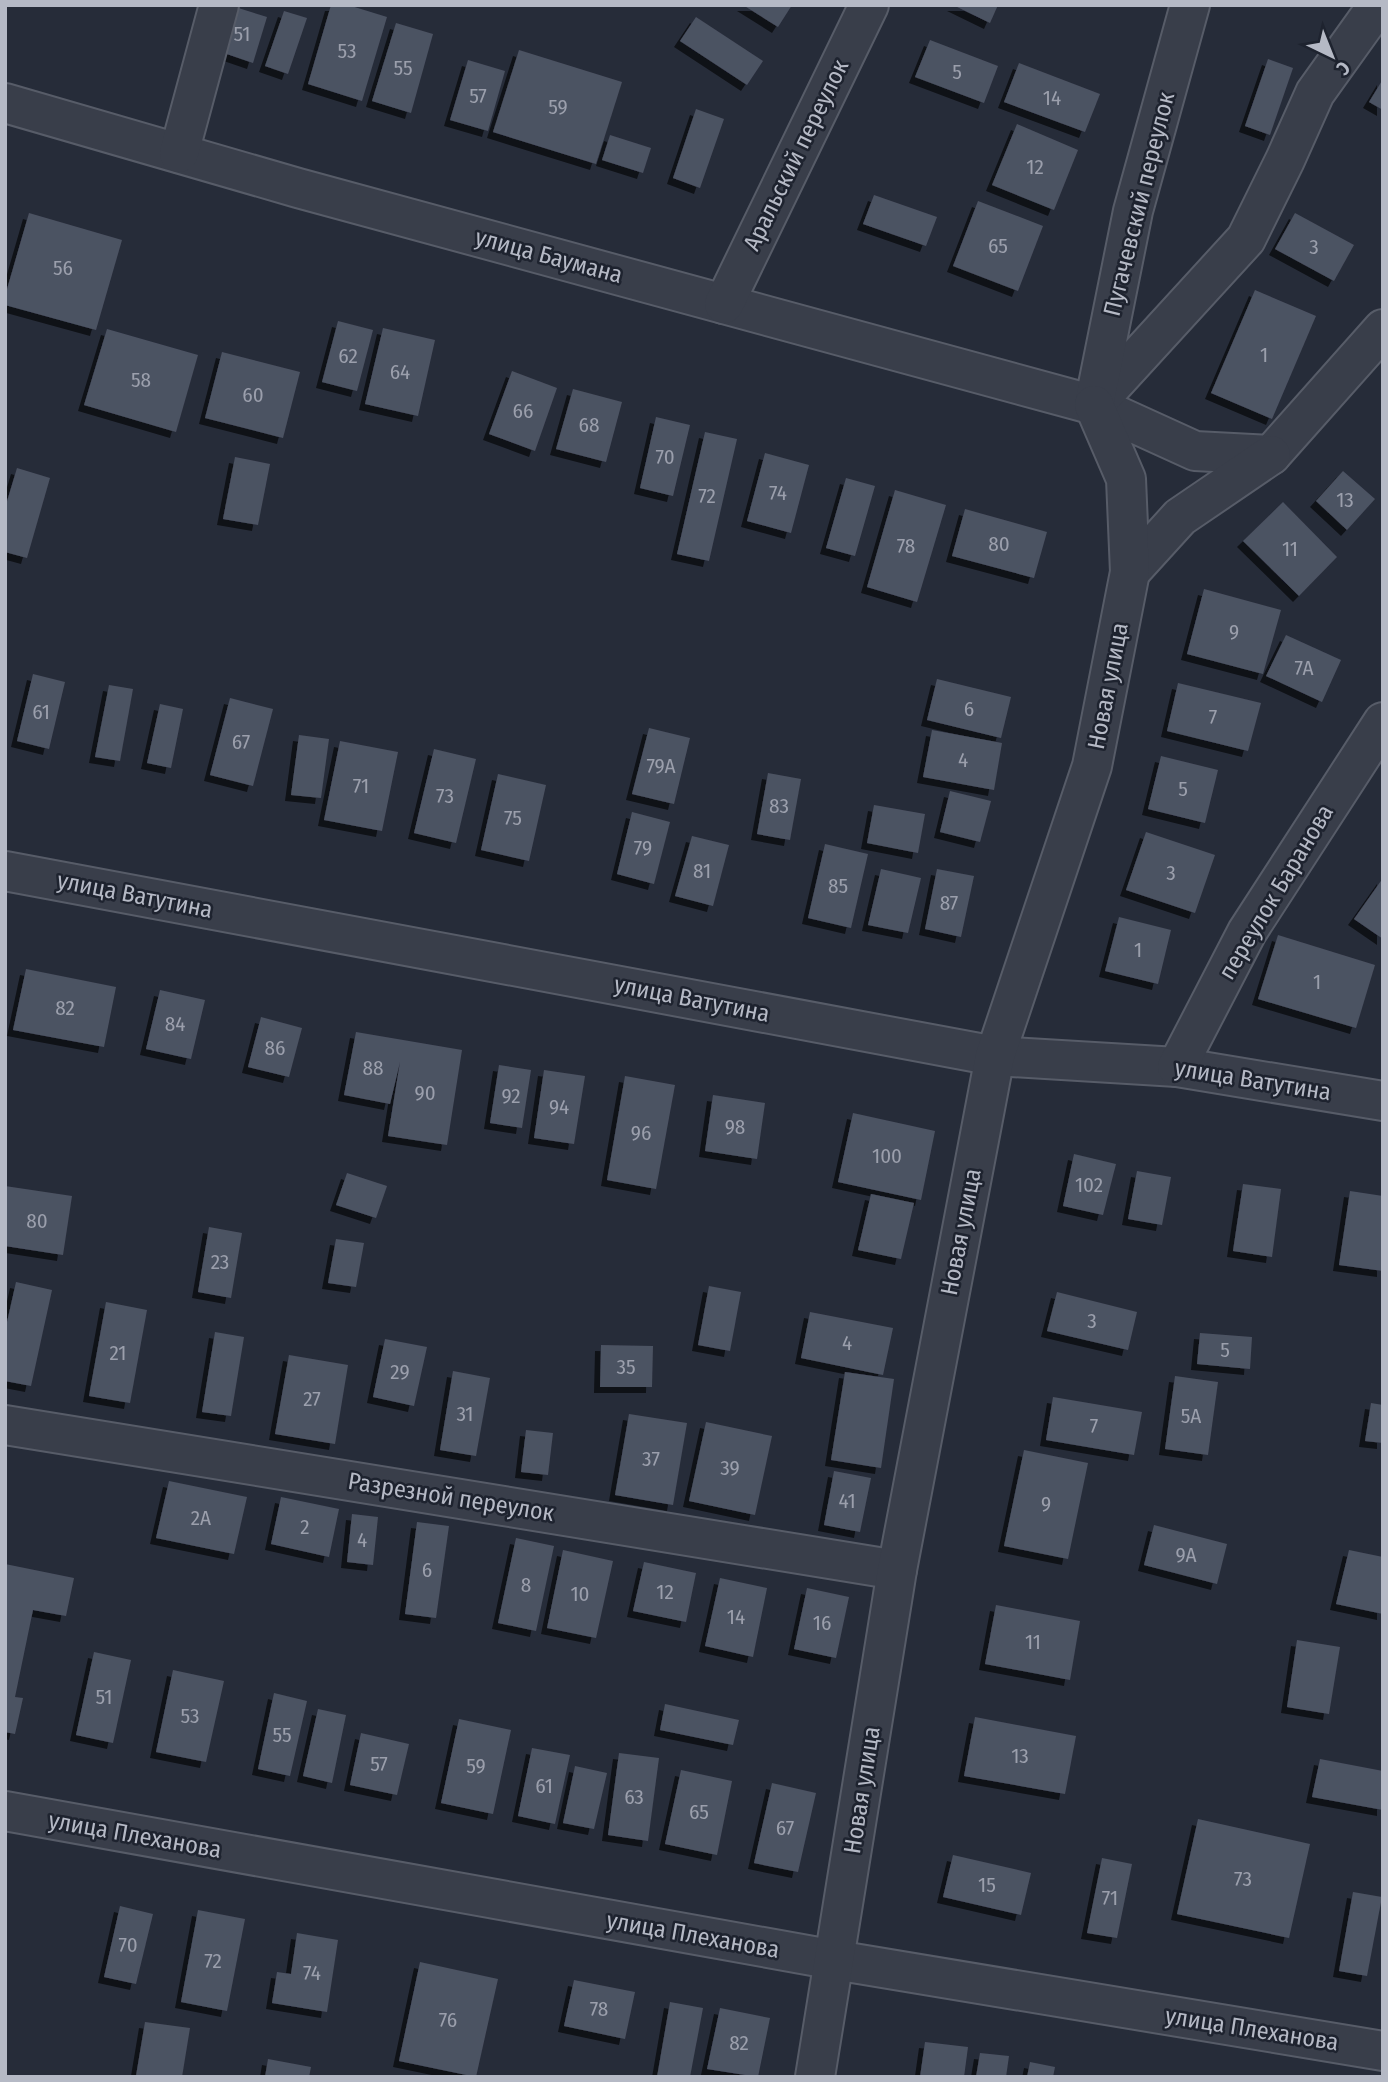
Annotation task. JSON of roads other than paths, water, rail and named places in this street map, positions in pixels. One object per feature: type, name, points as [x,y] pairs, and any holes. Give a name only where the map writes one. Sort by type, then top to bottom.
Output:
[{"type":"street","points":[[179,153],[219,5]]},
{"type":"street","name":"Аральский переулок","points":[[724,304],[869,5]]},
{"type":"street","name":"Пугачевский переулок","points":[[1094,405],[1133,211],[1190,5]]},
{"type":"street","points":[[1094,405],[1246,239],[1286,160],[1315,93],[1378,5]]},
{"type":"street","name":"улица Баумана","points":[[5,103],[1094,405],[1195,451],[1271,455]]},
{"type":"street","points":[[1130,572],[1180,517],[1271,455],[1383,329]]},
{"type":"street","name":"Новая улица","points":[[815,2077],[897,1570],[995,1056],[1092,766],[1130,572],[1126,479],[1094,405]]},
{"type":"street","name":"переулок Баранова","points":[[1177,1067],[1247,932],[1383,722]]},
{"type":"street","name":"улица Ватутина","points":[[5,871],[995,1056],[1177,1067],[1383,1101]]},
{"type":"street","name":"Разрезной переулок","points":[[5,1425],[897,1570]]},
{"type":"street","name":"улица Плеханова","points":[[5,1811],[835,1960],[1383,2051]]}]
